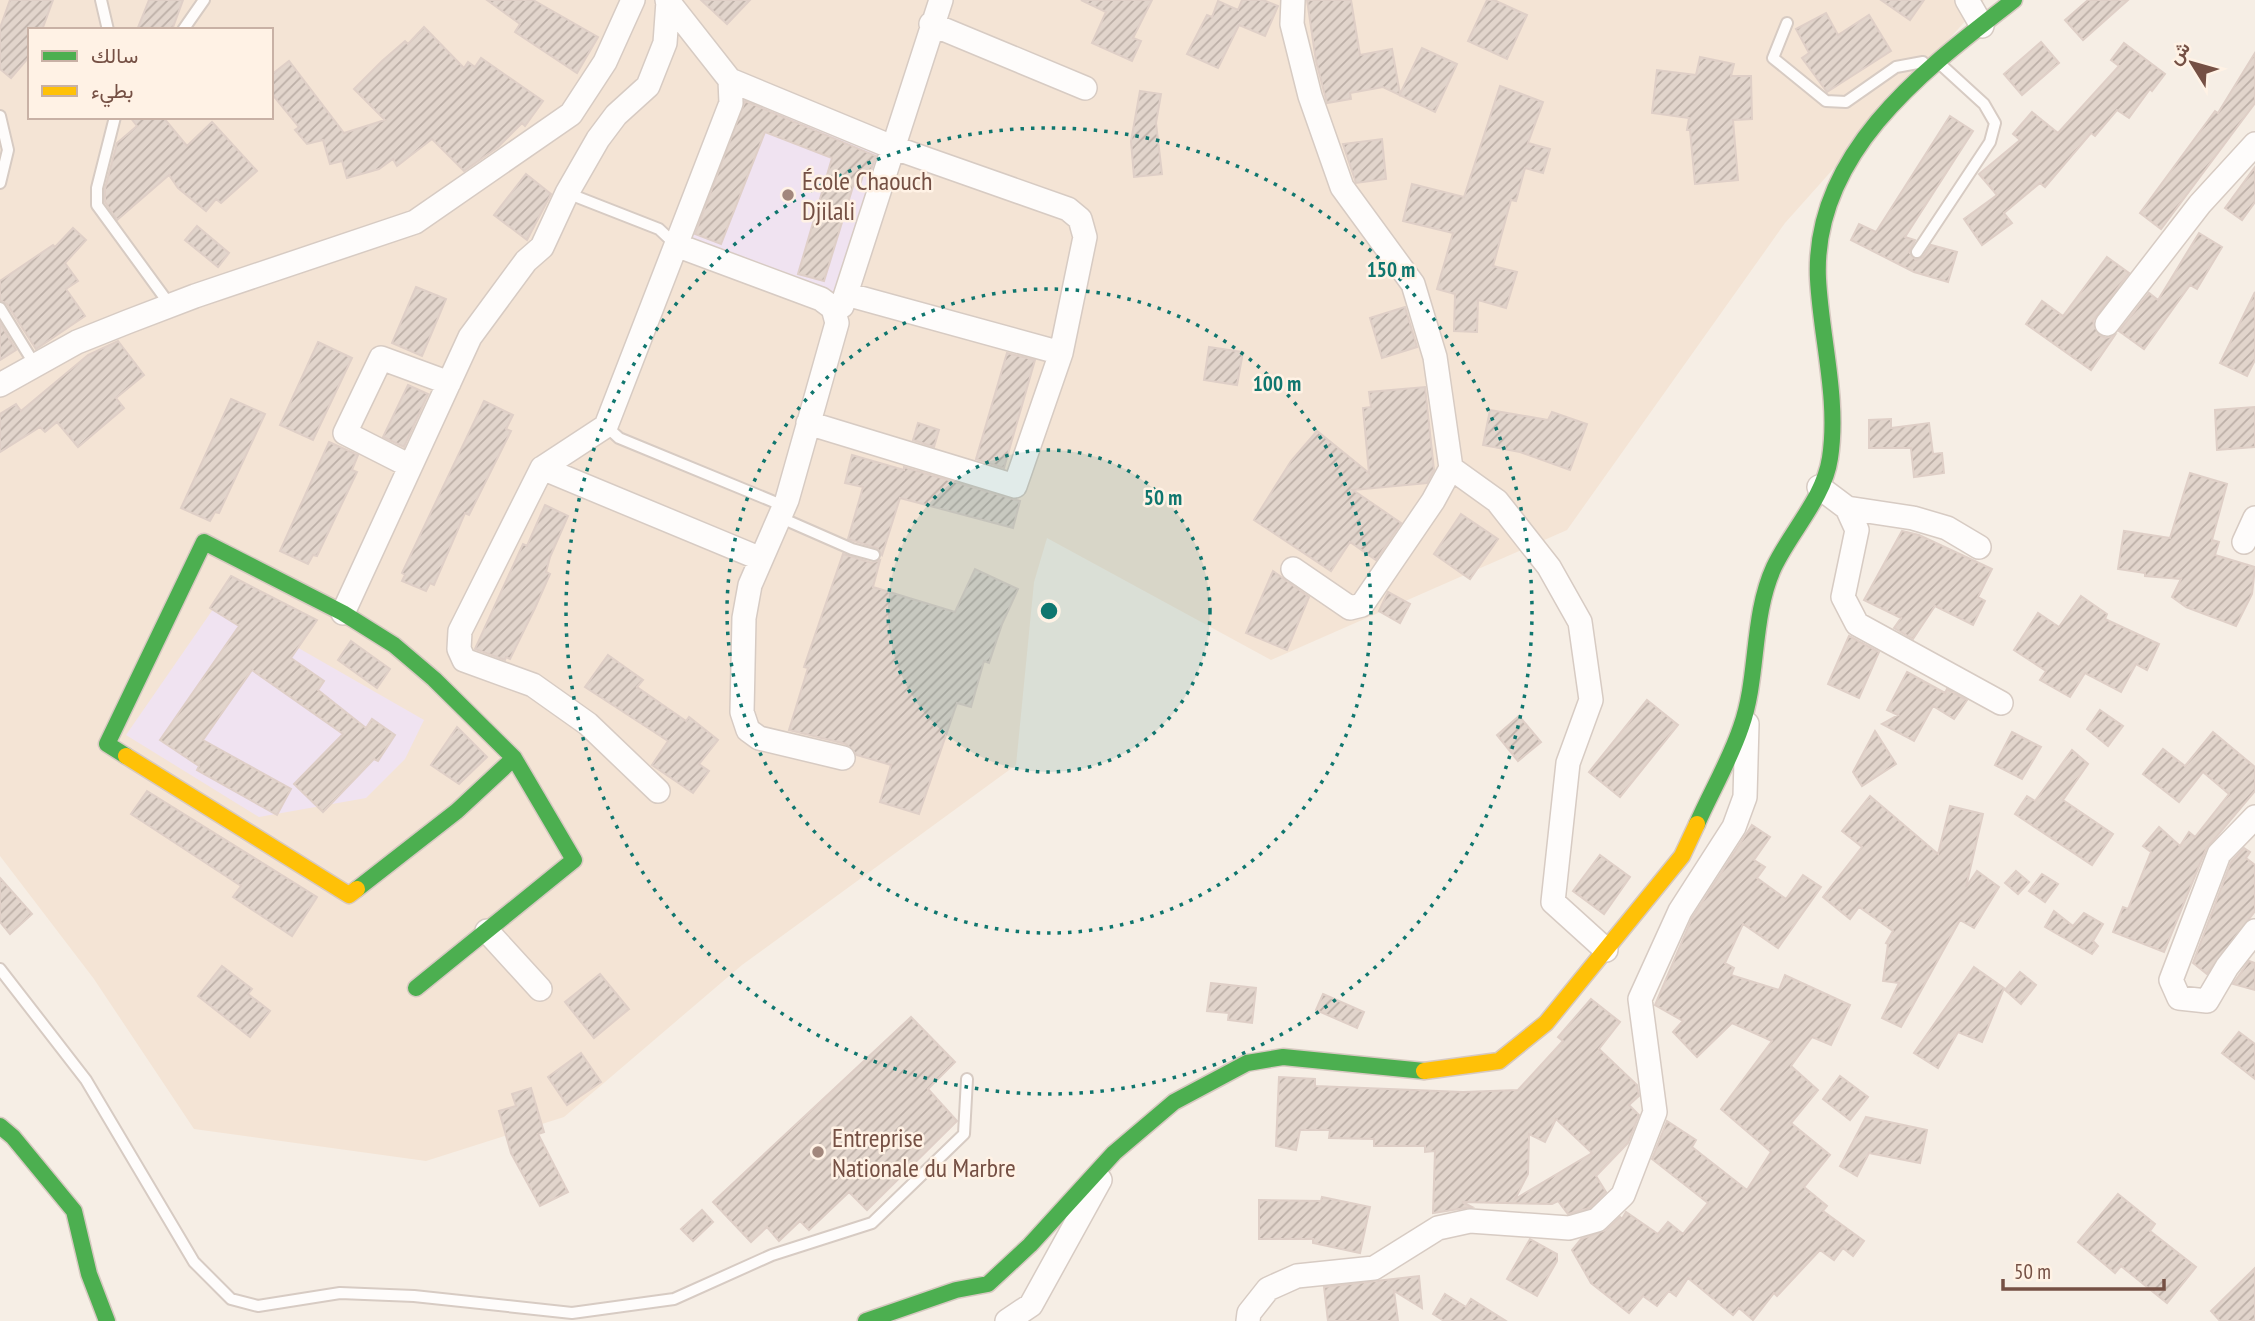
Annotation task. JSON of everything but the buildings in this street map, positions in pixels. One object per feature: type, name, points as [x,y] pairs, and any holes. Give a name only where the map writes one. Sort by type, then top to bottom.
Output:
[{"type":"main road","points":[[866,1321],[956,1290],[988,1284],[1030,1245],[1114,1153],[1174,1102],[1247,1063],[1283,1057],[1434,1072],[1499,1061],[1546,1023],[1682,856],[1742,726],[1762,603],[1774,567],[1819,487],[1830,460],[1831,399],[1818,277],[1821,227],[1830,197],[1847,163],[1882,117],[1936,60],[2014,0]]},
{"type":"main road","points":[[416,988],[574,860],[514,758],[394,645],[343,613],[204,542],[107,744],[349,894],[457,811],[514,758]]},
{"type":"main road","points":[[0,1126],[13,1137],[74,1212],[89,1274],[107,1321]]},
{"type":"street","points":[[0,385],[77,342],[170,305],[415,222],[570,114],[605,62],[633,0]]},
{"type":"street","points":[[667,0],[730,80],[892,147],[1068,209],[1080,219],[1085,237],[1061,353],[1015,486],[808,424]]},
{"type":"street","points":[[343,613],[470,337],[526,261],[542,247],[567,193],[616,115],[648,86],[665,43],[667,0]]},
{"type":"street","points":[[843,758],[759,738],[748,730],[742,712],[744,618],[750,585],[782,511],[846,294],[941,0]]},
{"type":"street","points":[[1293,0],[1292,24],[1310,96],[1342,187],[1413,284],[1435,356],[1451,468],[1433,501],[1362,605],[1350,608],[1293,569]]},
{"type":"street","points":[[1967,0],[1982,26]]},
{"type":"street","points":[[932,24],[1085,88]]},
{"type":"street","points":[[658,791],[588,724],[533,685],[464,660],[459,649],[460,631],[542,468],[606,426],[731,103],[730,80]]},
{"type":"street","points":[[2107,324],[2200,204],[2255,144]]},
{"type":"street","points":[[676,245],[821,299],[833,308],[837,323]]},
{"type":"street","points":[[846,294],[1061,353]]},
{"type":"street","points":[[410,466],[345,433],[381,358],[449,383]]},
{"type":"street","points":[[542,468],[761,559]]},
{"type":"street","points":[[1451,468],[1497,501],[1549,567],[1580,622],[1591,700],[1568,763],[1553,902],[1606,950]]},
{"type":"street","points":[[1819,487],[1847,508],[1913,518],[1947,528],[1979,547]]},
{"type":"street","points":[[1847,508],[1857,530],[1843,597],[1857,624],[2001,703]]},
{"type":"street","points":[[2244,542],[2255,518]]},
{"type":"street","points":[[1248,1321],[1250,1313],[1268,1289],[1297,1276],[1374,1268],[1438,1228],[1470,1221],[1569,1228],[1597,1220],[1623,1195],[1655,1112],[1640,999],[1680,911],[1734,827],[1745,797],[1747,702]]},
{"type":"street","points":[[2255,817],[2219,854],[2171,980],[2179,998],[2207,1001],[2255,931]]},
{"type":"street","points":[[487,931],[540,989]]},
{"type":"street","points":[[1007,1321],[1031,1305],[1114,1153]]},
{"type":"lane","points":[[100,0],[107,28]]},
{"type":"lane","points":[[184,28],[204,0]]},
{"type":"lane","points":[[1787,23],[1773,58],[1826,101],[1846,102],[1896,66],[1936,60],[1984,104],[1995,123],[1990,142],[1917,252]]},
{"type":"lane","points":[[0,116],[8,150],[0,183]]},
{"type":"lane","points":[[114,119],[97,188],[97,205],[170,305]]},
{"type":"lane","points":[[567,193],[659,229],[676,245]]},
{"type":"lane","points":[[0,308],[35,365]]},
{"type":"lane","points":[[606,426],[619,438],[782,511],[852,549],[874,555]]},
{"type":"lane","points":[[0,969],[86,1080],[194,1262],[231,1299],[258,1306],[340,1293],[415,1296],[572,1313],[674,1299],[772,1255],[872,1223],[964,1135],[967,1079]]},
{"type":"shaded area","points":[[0,0],[1984,0],[1785,223],[1567,530],[1271,660],[1047,538],[1034,582],[1016,765],[742,965],[564,1117],[426,1161],[194,1129],[94,979],[0,856]]},
{"type":"shaded area","name":"École Chaouch Djilali","points":[[742,96],[887,151],[838,297],[686,238]]},
{"type":"shaded area","points":[[218,602],[424,720],[405,759],[366,798],[259,817],[126,735]]},
{"type":"traffic: fast","points":[[1697,824],[1731,752],[1747,708],[1758,626],[1774,567],[1827,473],[1832,436],[1831,391],[1818,279],[1821,234],[1834,192],[1854,154],[1880,118],[1911,85],[1945,55],[2014,0]]},
{"type":"traffic: fast","points":[[126,756],[107,744],[204,542],[343,613],[394,645],[434,679],[514,758],[574,860],[416,988]]},
{"type":"traffic: fast","points":[[357,889],[457,811],[514,758]]},
{"type":"traffic: fast","points":[[866,1321],[956,1290],[988,1284],[1030,1245],[1114,1153],[1174,1102],[1247,1063],[1283,1057],[1424,1071]]},
{"type":"traffic: fast","points":[[0,1126],[13,1137],[74,1211],[89,1274],[107,1321]]},
{"type":"traffic: slow","points":[[126,756],[349,895],[357,889]]},
{"type":"traffic: slow","points":[[1424,1071],[1499,1061],[1546,1023],[1682,856],[1697,824]]},
{"type":"place","name":"École Chaouch Djilali","points":[[788,195]]},
{"type":"place","name":"Entreprise Nationale du Marbre","points":[[818,1152]]}]
